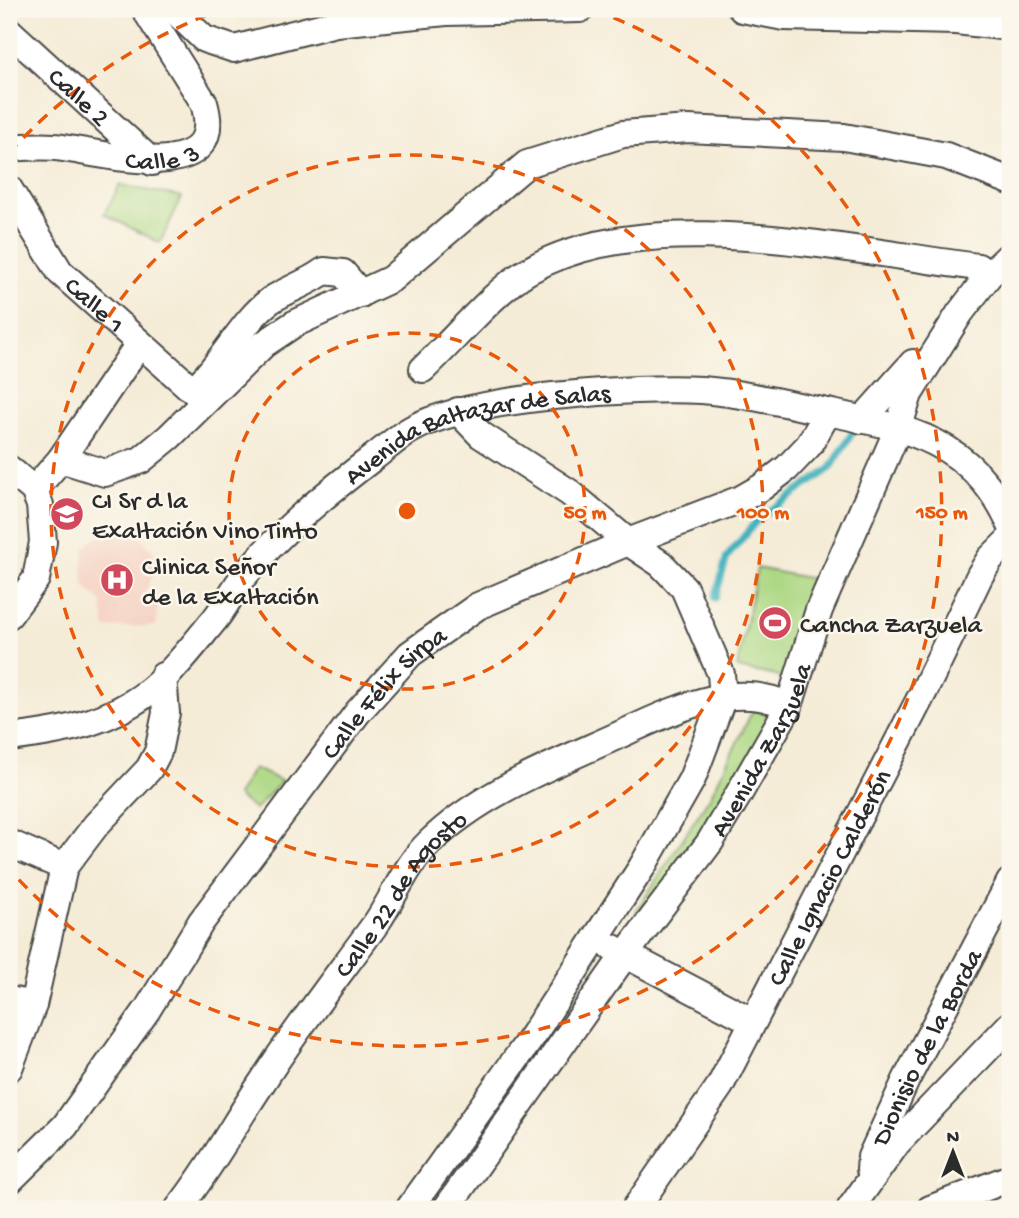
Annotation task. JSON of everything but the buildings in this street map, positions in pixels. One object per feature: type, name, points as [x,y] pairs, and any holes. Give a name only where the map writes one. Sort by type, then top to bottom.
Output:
[{"type":"street","name":"Calle 3","points":[[9,148],[60,147],[152,162],[177,158],[197,149],[206,132],[208,117],[204,103],[145,9]]},
{"type":"street","points":[[173,9],[204,39],[234,49],[336,23],[446,12],[580,9]]},
{"type":"street","points":[[742,9],[784,17],[956,22],[1010,27]]},
{"type":"street","name":"Calle 2","points":[[9,31],[152,162]]},
{"type":"street","points":[[199,395],[293,324],[391,279],[527,164],[623,134],[688,129],[845,137],[946,156],[1010,181]]},
{"type":"street","name":"Calle 1","points":[[9,189],[60,272],[199,395]]},
{"type":"street","points":[[423,369],[525,273],[549,260],[596,245],[643,237],[776,241],[983,271]]},
{"type":"street","points":[[862,420],[904,376],[1010,238]]},
{"type":"street","name":"Avenida Zarzuela","points":[[446,1209],[624,956],[710,842],[789,706],[819,610],[898,429],[919,374],[983,271],[1010,255]]},
{"type":"street","points":[[61,459],[105,472],[141,460],[170,437],[251,319],[271,300],[307,284],[324,271],[343,273],[361,294]]},
{"type":"street","points":[[34,489],[61,459],[139,344]]},
{"type":"street","name":"Avenida Baltazar de Salas","points":[[9,738],[76,727],[135,702],[213,622],[243,577],[278,538],[340,482],[411,429],[457,411],[533,400],[698,390],[748,396],[828,412],[929,438],[959,456],[981,474],[1010,523]]},
{"type":"street","name":"Avenida Zarzuela","points":[[409,1209],[598,938],[671,819],[705,750],[723,697],[721,674],[684,588],[661,564],[628,542],[570,494],[481,435],[457,411]]},
{"type":"street","name":"Calle Félix Sirpa","points":[[9,1181],[65,1126],[147,1010],[201,922],[358,712],[410,654],[478,606],[628,542],[741,499],[762,487],[809,445],[828,412]]},
{"type":"street","points":[[9,469],[34,489],[42,524],[41,564],[36,579],[9,615]]},
{"type":"street","name":"Calle Ignacio Calderón","points":[[635,1209],[720,1086],[831,874],[980,575],[990,559],[1010,539]]},
{"type":"street","points":[[9,1068],[21,1002],[64,867],[96,825],[149,769],[158,752],[166,713],[163,676]]},
{"type":"street","name":"Calle 22 de Agosto","points":[[178,1209],[202,1178],[264,1079],[384,911],[408,866],[429,842],[466,814],[533,775],[690,704],[723,697],[760,696],[789,706]]},
{"type":"street","points":[[9,842],[64,867]]},
{"type":"street","name":"Dionisio de la Borda","points":[[873,1175],[870,1170],[871,1157],[906,1080],[1010,882]]},
{"type":"street","points":[[598,938],[624,956],[752,1021]]},
{"type":"street","points":[[850,1209],[873,1175],[937,1098],[1010,1025]]},
{"type":"street","points":[[930,1209],[1010,1178]]},
{"type":"shaded area","name":"Clinica Señor de la Exaltación","points":[[110,533],[126,533],[141,538],[153,552],[154,573],[142,598],[158,604],[156,626],[105,628],[102,602],[85,587],[82,568],[84,549],[93,539]]},
{"type":"green space","points":[[120,185],[182,197],[160,243],[104,214]]},
{"type":"green space","name":"Cancha Zarzuela","points":[[757,568],[813,579],[792,679],[737,668]]},
{"type":"green space","points":[[768,706],[776,715],[765,751],[631,928],[637,910],[711,795],[754,708]]},
{"type":"green space","points":[[253,768],[282,781],[255,810],[237,796]]},
{"type":"waterway","points":[[715,598],[727,557],[758,519],[831,468],[854,430]]},
{"type":"place","name":"CI Sr d la Exaltación Vino Tinto","points":[[67,514]]},
{"type":"place","name":"Clinica Señor de la Exaltación","points":[[117,580]]},
{"type":"place","name":"Cancha Zarzuela","points":[[775,623]]}]
